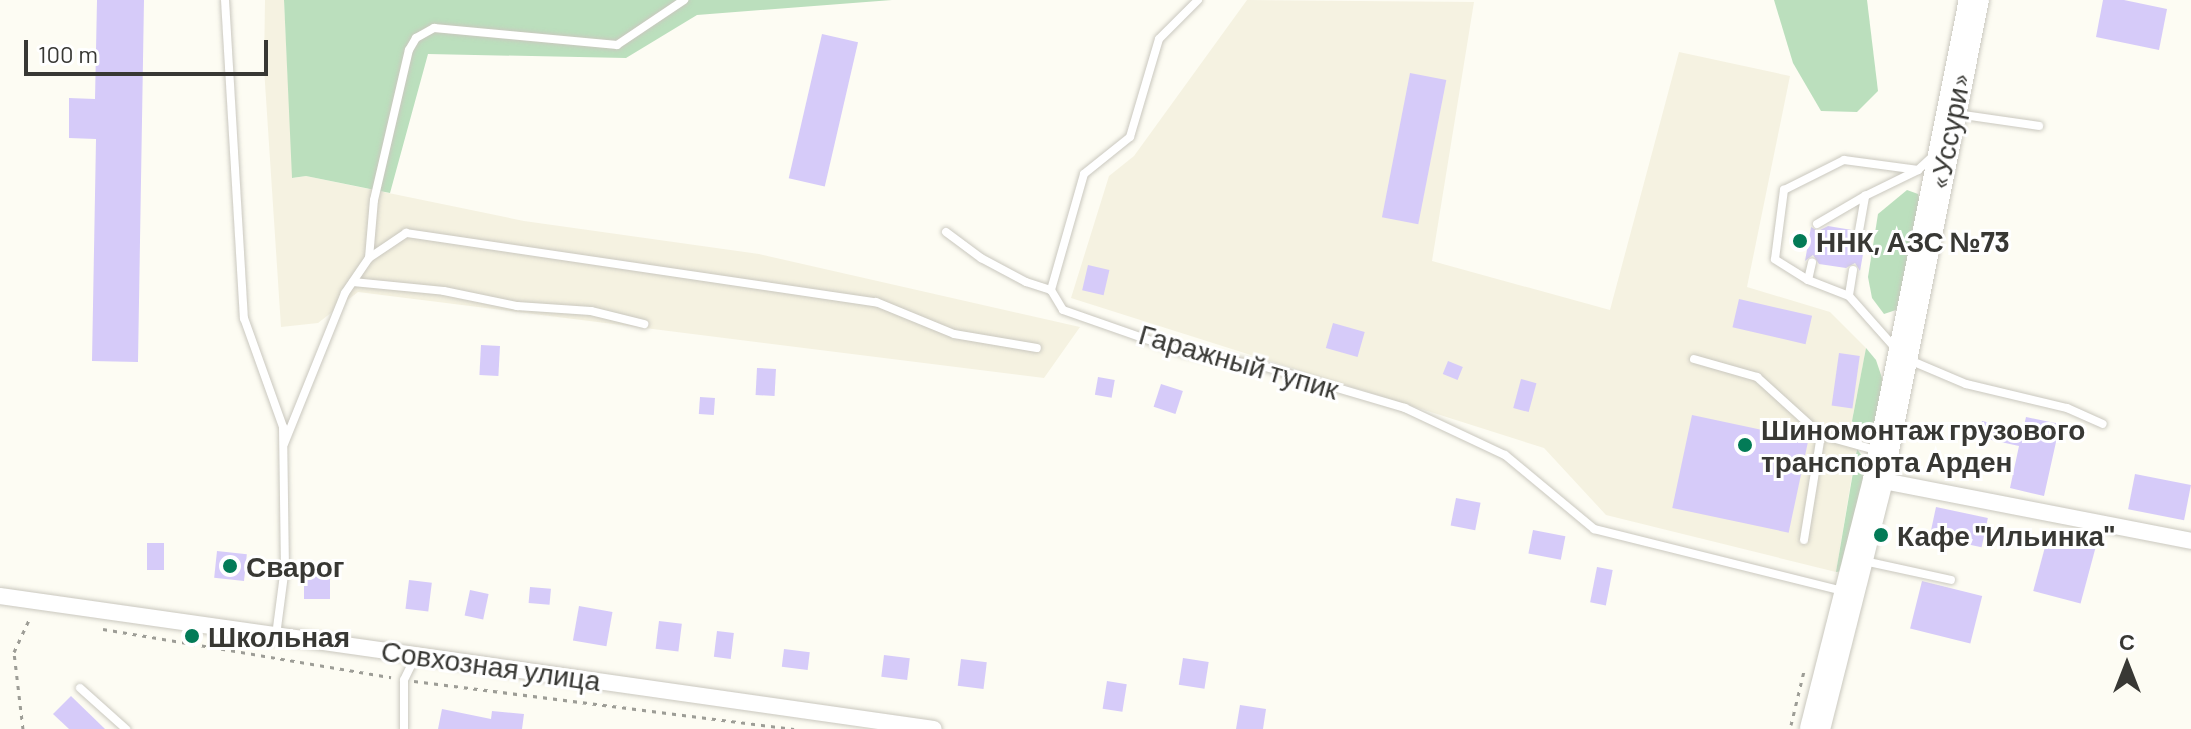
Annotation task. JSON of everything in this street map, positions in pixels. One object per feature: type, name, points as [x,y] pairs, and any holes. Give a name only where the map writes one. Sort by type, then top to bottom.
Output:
[{"type":"highway","name":"«Уссури»","points":[[1815,729],[1881,467],[1974,0]]},
{"type":"street","points":[[1881,467],[2191,541]]},
{"type":"street","name":"Совхозная улица","points":[[0,596],[934,729]]},
{"type":"lane","points":[[225,0],[244,318],[283,427],[285,567],[276,635]]},
{"type":"lane","points":[[369,258],[374,200],[409,50],[416,38],[434,28],[617,45],[684,0]]},
{"type":"lane","points":[[946,232],[981,258],[1026,282],[1051,290],[1084,174],[1130,137],[1159,39],[1198,0]]},
{"type":"lane","points":[[1952,113],[2039,126]]},
{"type":"lane","points":[[1817,224],[1818,220],[1918,170],[1946,145]]},
{"type":"lane","points":[[1918,170],[1844,160],[1784,190],[1775,259],[1808,280],[1849,296],[1903,357],[1966,384],[2067,408],[2103,424]]},
{"type":"lane","points":[[1859,231],[1865,196]]},
{"type":"lane","points":[[284,444],[324,337],[353,282],[369,258],[406,233],[876,302],[954,334],[1037,348]]},
{"type":"lane","points":[[1808,280],[1812,262]]},
{"type":"lane","points":[[1849,296],[1853,270]]},
{"type":"lane","points":[[353,282],[444,291],[517,306],[591,311],[644,324]]},
{"type":"lane","name":"Гаражный тупик","points":[[1051,290],[1063,310],[1183,352],[1266,367],[1405,408],[1505,455],[1594,529],[1851,593]]},
{"type":"lane","points":[[1694,359],[1757,377],[1821,435],[1881,467]]},
{"type":"lane","points":[[1804,540],[1821,435]]},
{"type":"lane","points":[[1859,560],[1951,580]]},
{"type":"lane","points":[[404,729],[404,680],[416,654]]},
{"type":"lane","points":[[80,688],[126,729]]},
{"type":"path","points":[[15,615],[30,617],[14,652],[23,729]]},
{"type":"path","points":[[90,627],[463,690],[569,699],[794,729]]},
{"type":"shaded area","points":[[265,0],[284,0],[293,178],[306,176],[524,221],[759,254],[1080,327],[1044,378],[358,292],[318,323],[281,327],[264,68]]},
{"type":"shaded area","points":[[1247,0],[1474,2],[1432,261],[1610,310],[1679,52],[1790,76],[1747,287],[1830,312],[1866,348],[1852,421],[1859,433],[1836,572],[1606,515],[1544,448],[1071,298],[1109,176],[1134,156]]},
{"type":"green space","points":[[284,0],[892,0],[697,15],[626,58],[428,54],[390,193],[306,176],[292,178]]},
{"type":"green space","points":[[1774,0],[1867,0],[1878,91],[1857,112],[1821,111],[1793,63]]},
{"type":"green space","points":[[1907,190],[1918,194],[1926,219],[1909,299],[1896,310],[1884,314],[1872,298],[1868,277],[1878,214]]},
{"type":"green space","points":[[1866,348],[1876,360],[1882,378],[1881,400],[1876,431],[1859,433],[1852,421]]},
{"type":"green space","points":[[1857,449],[1871,468],[1844,571],[1836,572]]},
{"type":"building","points":[[97,0],[144,0],[138,362],[92,361],[96,139],[69,138],[69,98],[95,99]]},
{"type":"building","points":[[2103,0],[2124,0],[2167,9],[2159,50],[2096,37]]},
{"type":"building","points":[[822,34],[858,42],[825,187],[789,178]]},
{"type":"building","points":[[1410,73],[1446,80],[1418,224],[1382,217]]},
{"type":"building","points":[[1828,226],[1852,230],[1857,238],[1867,232],[1860,271],[1855,263],[1846,268],[1819,264],[1813,255],[1805,261],[1811,227],[1818,231]]},
{"type":"building","points":[[1088,265],[1109,270],[1104,295],[1082,290]]},
{"type":"building","points":[[1739,299],[1812,316],[1806,344],[1732,327]]},
{"type":"building","points":[[1333,323],[1365,332],[1358,357],[1326,348]]},
{"type":"building","points":[[481,345],[500,346],[498,376],[479,375]]},
{"type":"building","points":[[1839,353],[1860,356],[1852,408],[1832,405]]},
{"type":"building","points":[[1448,361],[1463,367],[1458,380],[1443,374]]},
{"type":"building","points":[[757,368],[776,369],[775,396],[756,395]]},
{"type":"building","points":[[1098,377],[1115,380],[1112,398],[1095,395]]},
{"type":"building","points":[[1521,379],[1536,383],[1529,412],[1513,408]]},
{"type":"building","points":[[1161,384],[1183,391],[1175,414],[1154,407]]},
{"type":"building","points":[[700,397],[715,398],[714,415],[699,414]]},
{"type":"building","points":[[1692,415],[1808,440],[1789,533],[1672,508]]},
{"type":"building","points":[[2026,417],[2060,424],[2044,496],[2010,488],[2019,446],[1978,437],[1982,421],[2023,430]]},
{"type":"building","points":[[2135,474],[2191,485],[2184,520],[2128,509]]},
{"type":"building","points":[[1456,498],[1481,503],[1475,530],[1451,525]]},
{"type":"building","points":[[1936,507],[1988,518],[1982,547],[1930,536]]},
{"type":"building","points":[[1533,530],[1565,536],[1561,560],[1528,554]]},
{"type":"building","points":[[2049,532],[2096,545],[2081,604],[2033,591]]},
{"type":"building","points":[[147,543],[164,543],[164,570],[147,570]]},
{"type":"building","name":"Сварог","points":[[217,551],[247,554],[244,581],[214,578]]},
{"type":"building","points":[[1597,567],[1613,570],[1606,605],[1590,602]]},
{"type":"building","points":[[304,572],[330,572],[330,599],[304,599]]},
{"type":"building","points":[[409,580],[432,583],[428,612],[405,609]]},
{"type":"building","points":[[1922,581],[1982,596],[1970,644],[1910,629]]},
{"type":"building","points":[[530,587],[551,589],[550,605],[529,603]]},
{"type":"building","points":[[470,590],[489,594],[483,619],[465,615]]},
{"type":"building","points":[[579,606],[612,612],[606,646],[573,640]]},
{"type":"building","points":[[659,621],[682,624],[678,652],[656,649]]},
{"type":"building","points":[[717,631],[734,633],[731,659],[714,657]]},
{"type":"building","points":[[784,649],[810,652],[808,670],[782,667]]},
{"type":"building","points":[[884,655],[910,658],[907,680],[881,677]]},
{"type":"building","points":[[1183,658],[1209,662],[1204,689],[1179,685]]},
{"type":"building","points":[[961,659],[987,662],[984,689],[958,686]]},
{"type":"building","points":[[1107,681],[1127,684],[1122,712],[1103,709]]},
{"type":"building","points":[[71,696],[105,729],[69,729],[53,714]]},
{"type":"building","points":[[1240,705],[1266,709],[1263,729],[1236,729]]},
{"type":"building","points":[[442,709],[491,719],[492,711],[524,714],[522,729],[438,729]]},
{"type":"place","name":"ННК, АЗС №73","points":[[1800,241]]},
{"type":"place","name":"Шиномонтаж грузового транспорта Арден","points":[[1745,445]]},
{"type":"place","name":"Кафе \"Ильинка\"","points":[[1881,535]]},
{"type":"place","name":"Сварог","points":[[230,566]]},
{"type":"place","name":"Школьная","points":[[192,636]]}]
